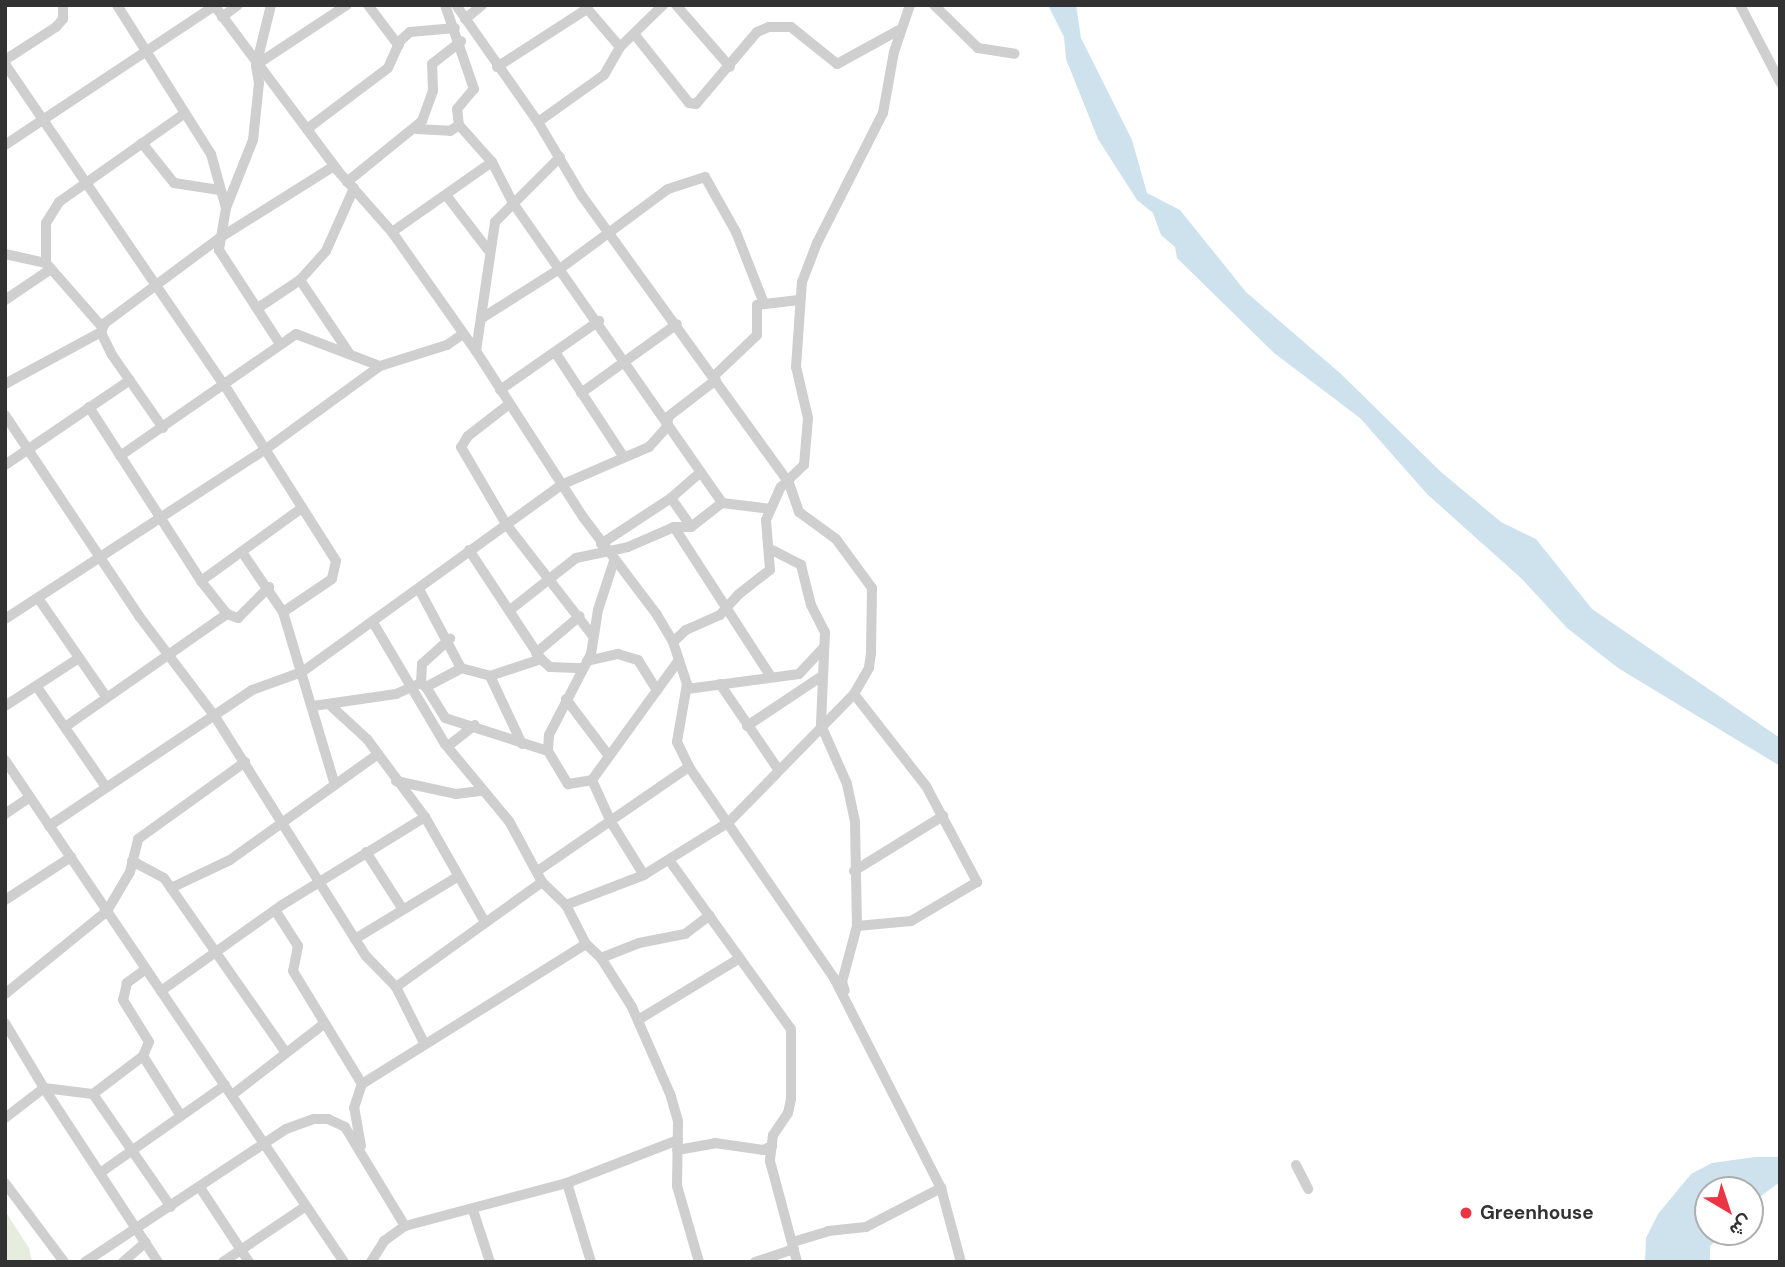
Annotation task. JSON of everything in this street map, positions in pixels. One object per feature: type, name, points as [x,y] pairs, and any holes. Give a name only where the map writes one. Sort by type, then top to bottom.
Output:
[{"type":"street","points":[[63,5],[63,19],[56,27],[5,62],[85,184],[225,386],[335,561],[337,571],[330,582],[283,612]]},
{"type":"street","points":[[117,5],[211,154],[226,208]]},
{"type":"street","points":[[5,145],[214,5],[256,66],[334,166],[392,232],[476,351],[561,485],[673,642],[687,689],[677,742],[689,767],[729,822],[850,1009],[941,1188],[961,1262]]},
{"type":"street","points":[[222,17],[238,5]]},
{"type":"street","points":[[271,5],[256,66],[259,83],[253,140],[226,208],[219,250],[280,344]]},
{"type":"street","points":[[256,66],[347,5]]},
{"type":"street","points":[[368,5],[399,46]]},
{"type":"street","points":[[446,5],[461,41],[474,89],[457,109],[458,125],[492,162],[513,203],[599,321],[666,428],[722,503]]},
{"type":"street","points":[[456,5],[538,122],[579,192],[611,230],[789,483],[799,512],[836,539],[872,588],[871,653],[854,694],[729,822],[644,875],[566,905]]},
{"type":"street","points":[[465,19],[482,5]]},
{"type":"street","points":[[538,122],[604,75],[620,47],[663,5]]},
{"type":"street","points":[[676,5],[730,67]]},
{"type":"street","points":[[673,642],[686,629],[727,609],[770,570],[772,550],[765,530],[771,509],[781,487],[789,483],[804,465],[808,418],[796,367],[800,300],[817,243],[883,113],[899,30],[910,5]]},
{"type":"street","points":[[934,5],[978,48],[1015,54]]},
{"type":"street","points":[[1740,5],[1776,67],[1780,82]]},
{"type":"street","points":[[497,67],[585,7],[620,47]]},
{"type":"street","points":[[635,35],[689,103],[703,99],[757,32],[779,24],[800,32],[826,61],[837,64],[899,30]]},
{"type":"street","points":[[307,129],[388,68],[399,46],[418,29],[455,27]]},
{"type":"street","points":[[258,308],[300,280],[326,251],[350,185],[416,129],[433,90],[432,64],[461,41]]},
{"type":"street","points":[[163,428],[130,380],[102,329],[49,266],[43,236],[49,215],[85,184],[185,113]]},
{"type":"street","points":[[416,129],[443,134],[458,125]]},
{"type":"street","points":[[142,143],[174,183],[219,190]]},
{"type":"street","points":[[476,351],[488,250],[495,222],[560,157]]},
{"type":"street","points":[[392,232],[492,162]]},
{"type":"street","points":[[5,384],[102,329],[115,312],[221,237],[334,166]]},
{"type":"street","points":[[482,318],[561,268],[668,189],[705,177],[736,232],[764,301]]},
{"type":"street","points":[[446,195],[488,250]]},
{"type":"street","points":[[5,254],[49,266]]},
{"type":"street","points":[[5,300],[49,266]]},
{"type":"street","points":[[300,280],[349,354]]},
{"type":"street","points":[[50,826],[251,690],[302,673],[374,624],[469,550],[561,485],[649,446],[666,428],[669,416],[715,378],[757,335],[756,308],[764,301],[800,300]]},
{"type":"street","points":[[500,390],[599,321]]},
{"type":"street","points":[[581,393],[677,324]]},
{"type":"street","points":[[120,456],[225,386],[296,334],[305,335],[380,366]]},
{"type":"street","points":[[5,619],[265,449],[380,366],[447,345],[463,334]]},
{"type":"street","points":[[555,352],[623,456]]},
{"type":"street","points":[[5,466],[130,380]]},
{"type":"street","points":[[509,405],[468,436],[461,447],[506,524],[593,636]]},
{"type":"street","points":[[89,407],[201,581],[227,614],[238,618],[269,587]]},
{"type":"street","points":[[5,415],[100,557],[214,715],[285,823],[355,939],[396,987],[425,1043]]},
{"type":"street","points":[[510,610],[576,558],[604,547],[700,473]]},
{"type":"street","points":[[671,498],[691,527]]},
{"type":"street","points":[[604,547],[628,547],[674,527],[691,527],[722,503],[771,509]]},
{"type":"street","points":[[201,581],[302,508]]},
{"type":"street","points":[[674,527],[771,677]]},
{"type":"street","points":[[469,550],[538,656],[550,667],[585,664],[618,654],[638,660],[657,691]]},
{"type":"street","points":[[772,550],[801,565],[811,605],[825,632],[821,725],[852,804],[857,926],[842,982],[850,1009]]},
{"type":"street","points":[[242,552],[269,587],[283,612],[334,782]]},
{"type":"street","points":[[614,561],[585,664],[549,735],[548,751],[568,785],[592,780],[679,660]]},
{"type":"street","points":[[419,589],[450,639],[461,668]]},
{"type":"street","points":[[38,598],[107,698]]},
{"type":"street","points":[[65,727],[167,653],[227,614]]},
{"type":"street","points":[[313,706],[331,706],[420,686],[461,668],[490,676],[538,656],[580,616]]},
{"type":"street","points":[[374,624],[445,718],[475,725],[522,744],[548,751]]},
{"type":"street","points":[[450,639],[422,664],[420,686],[434,724],[448,746],[470,771],[480,791],[509,821],[539,870],[542,883],[566,905],[586,944],[601,958],[638,1020],[671,1096],[678,1145],[677,1186],[699,1262]]},
{"type":"street","points":[[687,689],[799,674],[823,648]]},
{"type":"street","points":[[5,706],[79,658]]},
{"type":"street","points":[[490,676],[522,744]]},
{"type":"street","points":[[747,726],[822,676]]},
{"type":"street","points":[[720,684],[778,769]]},
{"type":"street","points":[[37,687],[106,787]]},
{"type":"street","points":[[854,694],[905,755],[943,816],[976,882],[911,921],[857,926]]},
{"type":"street","points":[[566,699],[610,756]]},
{"type":"street","points":[[331,706],[378,754],[425,817],[485,922]]},
{"type":"street","points":[[434,724],[445,718]]},
{"type":"street","points":[[448,746],[475,725]]},
{"type":"street","points":[[171,888],[230,860],[285,823],[334,782],[378,754]]},
{"type":"street","points":[[5,760],[344,1262]]},
{"type":"street","points":[[5,994],[107,911],[132,861],[138,839],[245,762]]},
{"type":"street","points":[[539,870],[689,767]]},
{"type":"street","points":[[592,780],[611,822],[644,875]]},
{"type":"street","points":[[396,781],[456,794],[480,791]]},
{"type":"street","points":[[5,814],[30,797]]},
{"type":"street","points":[[854,871],[943,816]]},
{"type":"street","points":[[161,991],[275,909],[425,817]]},
{"type":"street","points":[[366,852],[402,908]]},
{"type":"street","points":[[5,900],[71,857]]},
{"type":"street","points":[[669,860],[785,1017],[795,1044],[788,1113],[773,1135],[770,1161],[797,1262]]},
{"type":"street","points":[[132,861],[164,878],[286,1053]]},
{"type":"street","points":[[355,939],[457,877]]},
{"type":"street","points":[[396,987],[542,883]]},
{"type":"street","points":[[275,909],[298,946],[293,971],[362,1084]]},
{"type":"street","points":[[601,958],[639,943],[685,934],[709,915]]},
{"type":"street","points":[[361,1147],[354,1108],[362,1084],[586,944]]},
{"type":"street","points":[[638,1020],[740,958]]},
{"type":"street","points":[[5,1118],[44,1088],[93,1094],[143,1056],[149,1042],[122,1000],[127,983],[146,969]]},
{"type":"street","points":[[5,1023],[44,1088],[158,1262]]},
{"type":"street","points":[[232,1095],[324,1024]]},
{"type":"street","points":[[143,1056],[181,1116]]},
{"type":"street","points":[[100,1173],[225,1085]]},
{"type":"street","points":[[93,1094],[171,1207]]},
{"type":"street","points":[[85,1262],[201,1189],[286,1129],[328,1119],[345,1127],[361,1147],[405,1226]]},
{"type":"street","points":[[371,1262],[384,1241],[405,1226],[567,1183],[678,1145],[715,1143],[763,1150],[772,1146]]},
{"type":"street","points":[[1296,1165],[1308,1189]]},
{"type":"street","points":[[5,1183],[64,1262]]},
{"type":"street","points":[[567,1183],[591,1262]]},
{"type":"street","points":[[755,1262],[828,1230],[866,1227],[941,1188]]},
{"type":"street","points":[[201,1189],[243,1247],[250,1262]]},
{"type":"street","points":[[223,1262],[306,1206]]},
{"type":"street","points":[[473,1210],[490,1262]]},
{"type":"street","points":[[123,1262],[146,1242]]},
{"type":"shaded area","points":[[5,1211],[29,1248],[32,1262],[5,1262]]},
{"type":"water","points":[[1048,5],[1076,5],[1081,38],[1132,140],[1147,193],[1180,210],[1246,292],[1341,374],[1441,472],[1501,522],[1536,539],[1592,609],[1780,738],[1780,766],[1618,668],[1567,628],[1522,579],[1427,494],[1360,418],[1274,353],[1177,258],[1175,247],[1161,235],[1153,213],[1137,200],[1098,139],[1066,59],[1064,37]]},
{"type":"water","points":[[1755,1157],[1780,1157],[1780,1182],[1764,1194],[1764,1176],[1694,1176],[1694,1246],[1710,1246],[1710,1262],[1645,1262],[1646,1238],[1658,1214],[1691,1174],[1712,1163]]},
{"type":"place","name":"Greenhouse","points":[[1466,1213]]}]
